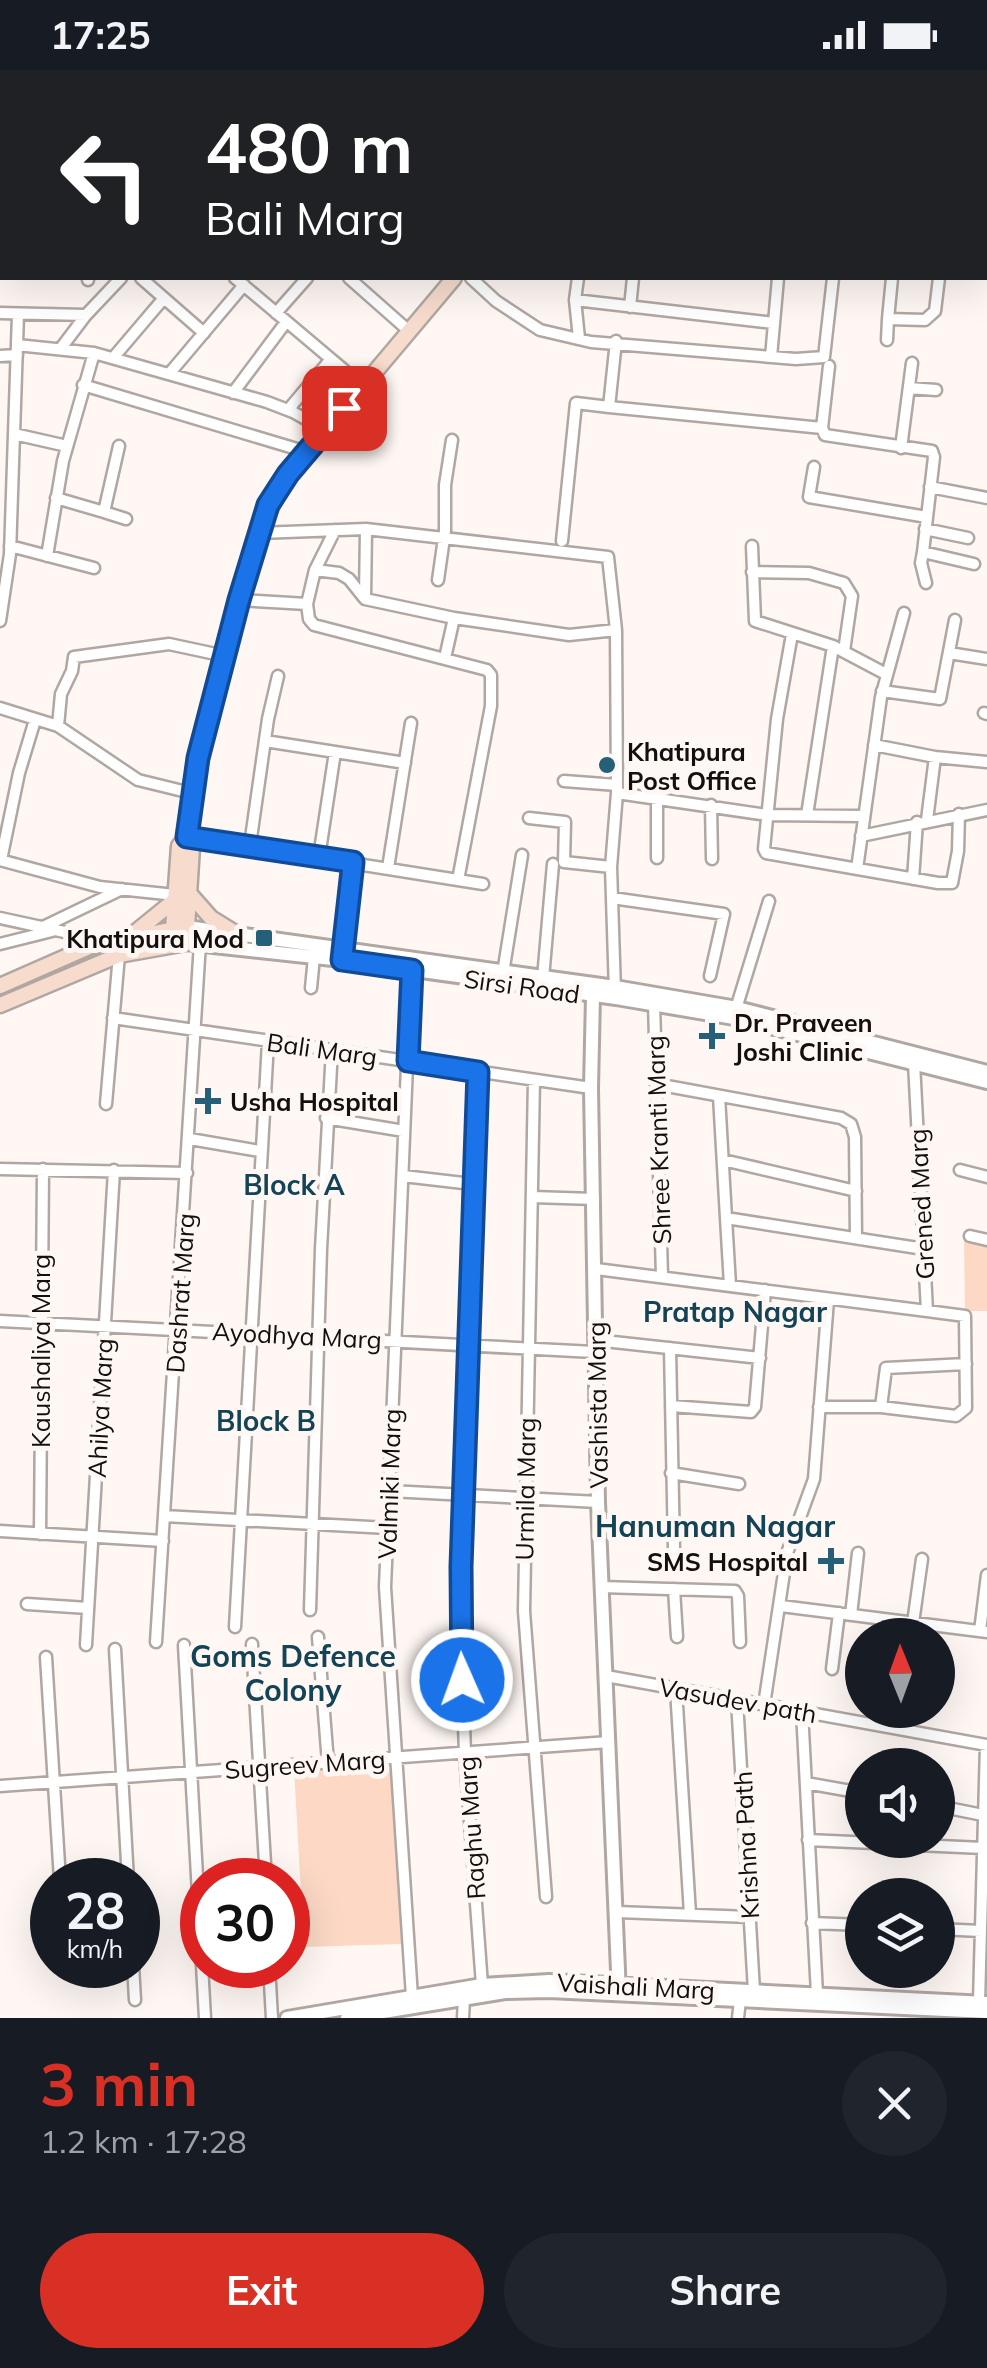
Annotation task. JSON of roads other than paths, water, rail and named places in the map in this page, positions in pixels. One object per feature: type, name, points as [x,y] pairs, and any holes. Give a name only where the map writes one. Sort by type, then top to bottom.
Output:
[{"type":"main road","points":[[184,937],[179,896],[192,847],[187,837],[191,793],[239,600],[268,505],[325,430],[452,280]]},
{"type":"main road","points":[[132,936],[179,896]]},
{"type":"main road","points":[[179,896],[240,936]]},
{"type":"main road","name":"Sirsi Road","points":[[0,986],[91,946],[132,936],[184,937]]},
{"type":"main road","name":"Sirsi Road","points":[[0,1005],[118,955],[184,937]]},
{"type":"street","points":[[62,348],[119,280]]},
{"type":"street","points":[[143,280],[204,333]]},
{"type":"street","points":[[233,393],[306,280]]},
{"type":"street","points":[[351,280],[409,331]]},
{"type":"street","points":[[472,280],[540,330],[592,342],[616,341],[771,357],[824,356],[833,280]]},
{"type":"street","points":[[578,280],[574,300],[579,338]]},
{"type":"street","points":[[630,307],[633,280]]},
{"type":"street","points":[[771,357],[778,280]]},
{"type":"street","points":[[887,340],[892,280]]},
{"type":"street","points":[[888,319],[931,318],[939,280]]},
{"type":"street","points":[[169,374],[240,281],[363,386]]},
{"type":"street","points":[[113,358],[164,298]]},
{"type":"street","points":[[574,300],[774,323]]},
{"type":"street","points":[[0,313],[86,315]]},
{"type":"street","points":[[0,617],[10,546],[18,314]]},
{"type":"street","points":[[609,407],[616,341]]},
{"type":"street","points":[[0,356],[17,350],[62,348],[94,353],[288,410],[325,430]]},
{"type":"street","points":[[47,556],[67,446],[94,353]]},
{"type":"street","points":[[288,410],[331,359]]},
{"type":"street","points":[[902,448],[912,363]]},
{"type":"street","points":[[829,366],[822,428],[825,435],[932,452],[921,563],[926,583]]},
{"type":"street","points":[[84,385],[307,452]]},
{"type":"street","points":[[909,388],[936,390]]},
{"type":"street","points":[[562,540],[576,403],[822,428]]},
{"type":"street","points":[[0,429],[67,446]]},
{"type":"street","points":[[438,580],[452,440]]},
{"type":"street","points":[[104,512],[119,446]]},
{"type":"street","points":[[814,468],[810,497],[926,523],[968,538]]},
{"type":"street","points":[[930,487],[987,498]]},
{"type":"street","points":[[56,498],[126,519]]},
{"type":"street","points":[[365,599],[366,529]]},
{"type":"street","points":[[259,533],[366,529],[608,558],[616,630],[616,789],[611,867],[615,992]]},
{"type":"street","points":[[335,530],[315,570],[306,604],[314,624],[446,658],[492,675],[490,706],[458,880]]},
{"type":"street","points":[[10,546],[94,568]]},
{"type":"street","points":[[752,546],[755,622],[838,648],[886,674]]},
{"type":"street","points":[[924,552],[974,564]]},
{"type":"street","points":[[315,570],[349,579],[365,599],[454,618],[570,635],[616,630]]},
{"type":"street","points":[[752,572],[809,574],[844,584],[852,596],[838,648],[807,816]]},
{"type":"street","points":[[239,600],[306,604]]},
{"type":"street","points":[[857,869],[882,691],[904,613]]},
{"type":"street","points":[[446,658],[454,618]]},
{"type":"street","points":[[882,691],[940,699],[956,620]]},
{"type":"street","points":[[792,634],[777,719],[764,849],[771,856],[952,883],[959,814]]},
{"type":"street","points":[[58,726],[61,694],[72,672],[74,657],[169,644],[225,656]]},
{"type":"street","points":[[949,653],[987,659]]},
{"type":"street","points":[[250,845],[278,676]]},
{"type":"street","points":[[0,708],[58,726],[138,780],[191,793]]},
{"type":"street","points":[[35,720],[19,773],[1,860],[100,887],[179,896]]},
{"type":"street","points":[[388,868],[410,723]]},
{"type":"street","points":[[265,741],[404,762]]},
{"type":"street","points":[[874,745],[987,762]]},
{"type":"street","points":[[318,856],[335,752]]},
{"type":"street","points":[[913,879],[935,757]]},
{"type":"street","points":[[564,780],[767,815],[862,816]]},
{"type":"street","points":[[657,798],[657,858]]},
{"type":"street","points":[[711,805],[712,859]]},
{"type":"street","points":[[861,836],[987,810]]},
{"type":"street","points":[[529,818],[565,822],[564,862],[611,867]]},
{"type":"street","points":[[187,837],[483,884]]},
{"type":"street","points":[[503,973],[522,854]]},
{"type":"street","points":[[343,954],[353,862]]},
{"type":"street","points":[[542,978],[554,864]]},
{"type":"street","points":[[42,927],[122,889]]},
{"type":"street","points":[[612,898],[724,914],[710,976]]},
{"type":"street","points":[[735,1013],[769,900]]},
{"type":"street","points":[[0,918],[69,933],[91,946]]},
{"type":"street","points":[[0,944],[55,930]]},
{"type":"street","name":"Sirsi Road","points":[[184,937],[240,936],[343,954],[542,978],[735,1013],[987,1072]]},
{"type":"street","name":"Sirsi Road","points":[[184,937],[314,957],[343,954],[412,970],[593,996],[615,992],[654,1004],[735,1013],[987,1082]]},
{"type":"street","name":"Dashrat Marg","points":[[156,1642],[196,1032],[184,937]]},
{"type":"street","points":[[106,1104],[118,955]]},
{"type":"street","points":[[311,988],[314,957]]},
{"type":"street","name":"Valmiki Marg","points":[[412,970],[385,1616],[412,2002]]},
{"type":"street","name":"Vashista Marg","points":[[593,996],[598,1502],[619,1990]]},
{"type":"street","name":"Shree Kranti Marg","points":[[654,1004],[662,1275]]},
{"type":"street","name":"Bali Marg","points":[[112,1018],[268,1042],[310,1042],[332,1049],[592,1088]]},
{"type":"street","points":[[235,1627],[268,1042]]},
{"type":"street","points":[[310,1610],[326,1118],[332,1049]]},
{"type":"street","name":"Grened Marg","points":[[596,1269],[927,1312],[914,1063]]},
{"type":"street","name":"Raghu Marg","points":[[478,1072],[460,1607],[465,1754],[482,1985]]},
{"type":"street","name":"Urmila Marg","points":[[534,1080],[524,1611],[546,1897]]},
{"type":"street","points":[[656,1084],[840,1118],[851,1124],[855,1137],[856,1238]]},
{"type":"street","points":[[719,1096],[730,1285]]},
{"type":"street","points":[[326,1118],[404,1131]]},
{"type":"street","points":[[190,1139],[260,1151]]},
{"type":"street","points":[[723,1160],[856,1191]]},
{"type":"street","name":"Kaushaliya Marg","points":[[40,1534],[43,1168]]},
{"type":"street","points":[[0,1169],[187,1173]]},
{"type":"street","name":"Ahilya Marg","points":[[86,1645],[114,1170]]},
{"type":"street","points":[[960,1170],[987,1177]]},
{"type":"street","points":[[403,1176],[472,1184]]},
{"type":"street","points":[[532,1196],[594,1199]]},
{"type":"street","points":[[726,1218],[924,1249]]},
{"type":"street","points":[[970,1236],[987,1240]]},
{"type":"street","points":[[671,1406],[751,1412],[755,1407],[766,1290]]},
{"type":"street","points":[[764,1705],[792,1534],[814,1479],[828,1300]]},
{"type":"street","points":[[819,1407],[881,1406],[956,1416],[966,1408],[965,1316],[927,1312]]},
{"type":"street","name":"Ayodhya Marg","points":[[0,1321],[526,1348],[670,1348],[760,1358]]},
{"type":"street","points":[[670,1348],[674,1550]]},
{"type":"street","points":[[881,1406],[886,1368],[966,1364]]},
{"type":"street","points":[[672,1474],[740,1484]]},
{"type":"street","points":[[390,1490],[598,1502]]},
{"type":"street","points":[[164,1516],[388,1528]]},
{"type":"street","points":[[0,1531],[163,1540]]},
{"type":"street","points":[[832,1669],[858,1553]]},
{"type":"street","points":[[915,1618],[922,1559]]},
{"type":"street","points":[[955,1628],[984,1632],[987,1575]]},
{"type":"street","points":[[601,1587],[734,1591],[738,1596],[740,1642]]},
{"type":"street","points":[[674,1588],[677,1637]]},
{"type":"street","points":[[27,1604],[88,1608]]},
{"type":"street","points":[[781,1606],[880,1618]]},
{"type":"street","points":[[318,1637],[328,1763]]},
{"type":"street","points":[[252,1644],[265,1858]]},
{"type":"street","points":[[184,1645],[205,2018]]},
{"type":"street","points":[[114,1649],[127,1858]]},
{"type":"street","points":[[46,1657],[59,1858]]},
{"type":"street","name":"Vasudev path","points":[[606,1676],[986,1745]]},
{"type":"street","points":[[676,1689],[690,1914]]},
{"type":"street","name":"Krishna Path","points":[[737,1700],[750,1917],[745,1994],[738,2018]]},
{"type":"street","points":[[802,1711],[817,1994]]},
{"type":"street","name":"Sugreev Marg","points":[[0,1786],[609,1742]]},
{"type":"street","points":[[984,2006],[981,1931],[986,1745]]},
{"type":"street","points":[[806,1783],[845,1790]]},
{"type":"street","points":[[955,1809],[983,1814]]},
{"type":"street","points":[[808,1840],[983,1848]]},
{"type":"street","points":[[617,1912],[750,1917]]},
{"type":"street","points":[[812,1923],[845,1924]]},
{"type":"street","points":[[955,1930],[981,1931]]},
{"type":"street","name":"Vaishali Marg","points":[[463,1993],[482,1985],[549,1982],[619,1990]]},
{"type":"street","points":[[134,1988],[135,2000]]},
{"type":"street","points":[[271,1988],[272,2018]]},
{"type":"street","name":"Vaishali Marg","points":[[287,2018],[463,1993],[549,1991],[817,1994],[915,2009]]},
{"type":"street","points":[[463,1993],[463,2018]]},
{"type":"street","name":"Vaishali Marg","points":[[745,1994],[915,2009],[984,2006]]},
{"type":"street","name":"Vaishali Marg","points":[[347,2018],[412,2002]]},
{"type":"place","name":"Khatipura Post Office","points":[[607,765]]},
{"type":"place","name":"Khatipura Mod","points":[[264,938]]},
{"type":"place","name":"Dr. Praveen Joshi Clinic","points":[[712,1036]]},
{"type":"place","name":"Usha Hospital","points":[[208,1101]]},
{"type":"place","name":"SMS Hospital","points":[[831,1561]]},
{"type":"district","name":"Block A","points":[[294,1184]]},
{"type":"district","name":"Pratap Nagar","points":[[735,1311]]},
{"type":"district","name":"Block B","points":[[266,1420]]},
{"type":"district","name":"Hanuman Nagar","points":[[715,1526]]},
{"type":"district","name":"Goms Defence Colony","points":[[293,1673]]}]
